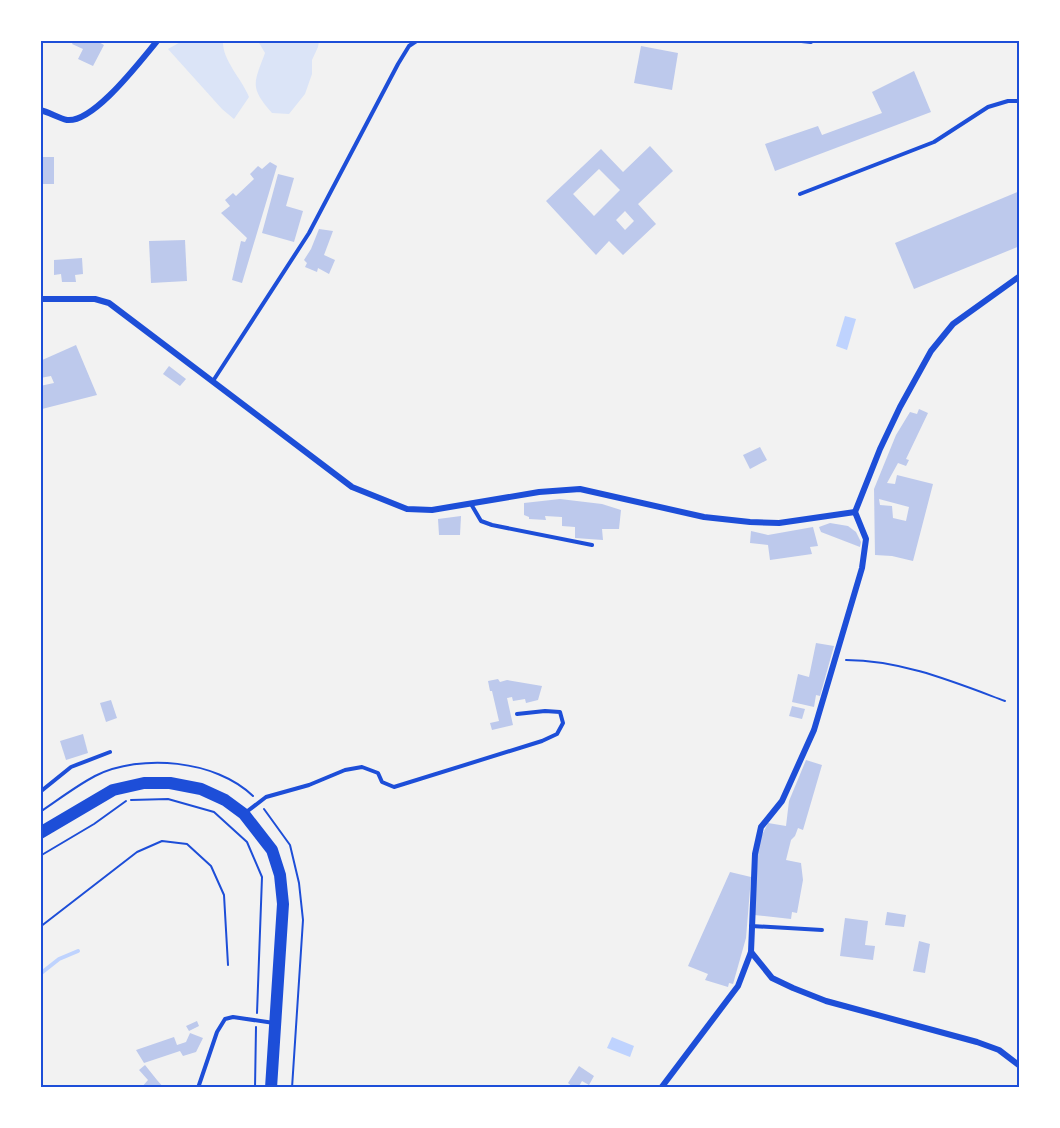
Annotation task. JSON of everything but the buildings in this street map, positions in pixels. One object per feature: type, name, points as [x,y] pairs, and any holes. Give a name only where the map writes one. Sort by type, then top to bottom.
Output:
[{"type":"main road","points":[[40,833],[113,790],[144,783],[170,783],[201,789],[225,800],[244,814],[272,850],[280,875],[283,914],[271,1088]]},
{"type":"street","points":[[40,110],[68,120],[84,117],[103,102],[158,40]]},
{"type":"street","points":[[662,1088],[738,986],[751,952],[755,854],[761,827],[782,801],[814,730],[862,568],[866,539],[855,512],[880,448],[931,351],[953,324],[1020,276]]},
{"type":"street","points":[[40,298],[95,299],[109,303],[352,487],[406,509],[432,510],[539,492],[580,489],[704,517],[750,522],[779,523],[855,512]]},
{"type":"street","points":[[751,952],[772,978],[794,988],[826,1000],[977,1042],[999,1050],[1020,1066]]},
{"type":"lane","points":[[212,382],[309,233],[398,64],[409,46],[418,40]]},
{"type":"lane","points":[[792,40],[811,42]]},
{"type":"lane","points":[[800,194],[934,142],[988,107],[1008,101],[1020,101]]},
{"type":"lane","points":[[471,503],[481,521],[492,525],[592,546]]},
{"type":"lane","points":[[244,814],[258,802],[274,794],[309,785],[345,770],[362,768],[378,773],[382,782],[394,787],[542,741],[557,734],[562,727],[563,716],[560,712],[518,714]]},
{"type":"lane","points":[[40,792],[71,767],[110,752]]},
{"type":"lane","points":[[751,926],[822,930]]},
{"type":"lane","points":[[198,1088],[217,1032],[225,1019],[233,1017],[275,1023]]},
{"type":"path","points":[[844,660],[910,668],[1005,701]]},
{"type":"path","points":[[40,812],[97,775],[127,766],[160,761],[201,768],[225,776],[250,793],[290,845],[299,883],[303,920],[292,1088]]},
{"type":"path","points":[[40,856],[93,824],[126,800],[168,799],[214,812],[247,843],[261,877],[255,1088]]},
{"type":"path","points":[[40,927],[136,852],[162,841],[188,844],[211,866],[224,895],[228,965]]},
{"type":"shaded area","points":[[184,40],[223,41],[229,62],[249,97],[234,119],[222,109],[168,49]]},
{"type":"shaded area","points":[[258,41],[319,41],[312,60],[312,74],[305,94],[289,114],[272,113],[257,90],[256,78],[265,53]]},
{"type":"water","points":[[845,316],[856,319],[847,350],[836,346]]},
{"type":"water","points":[[612,1037],[634,1046],[630,1057],[607,1048]]},
{"type":"waterway","points":[[40,974],[59,959],[78,951]]}]
